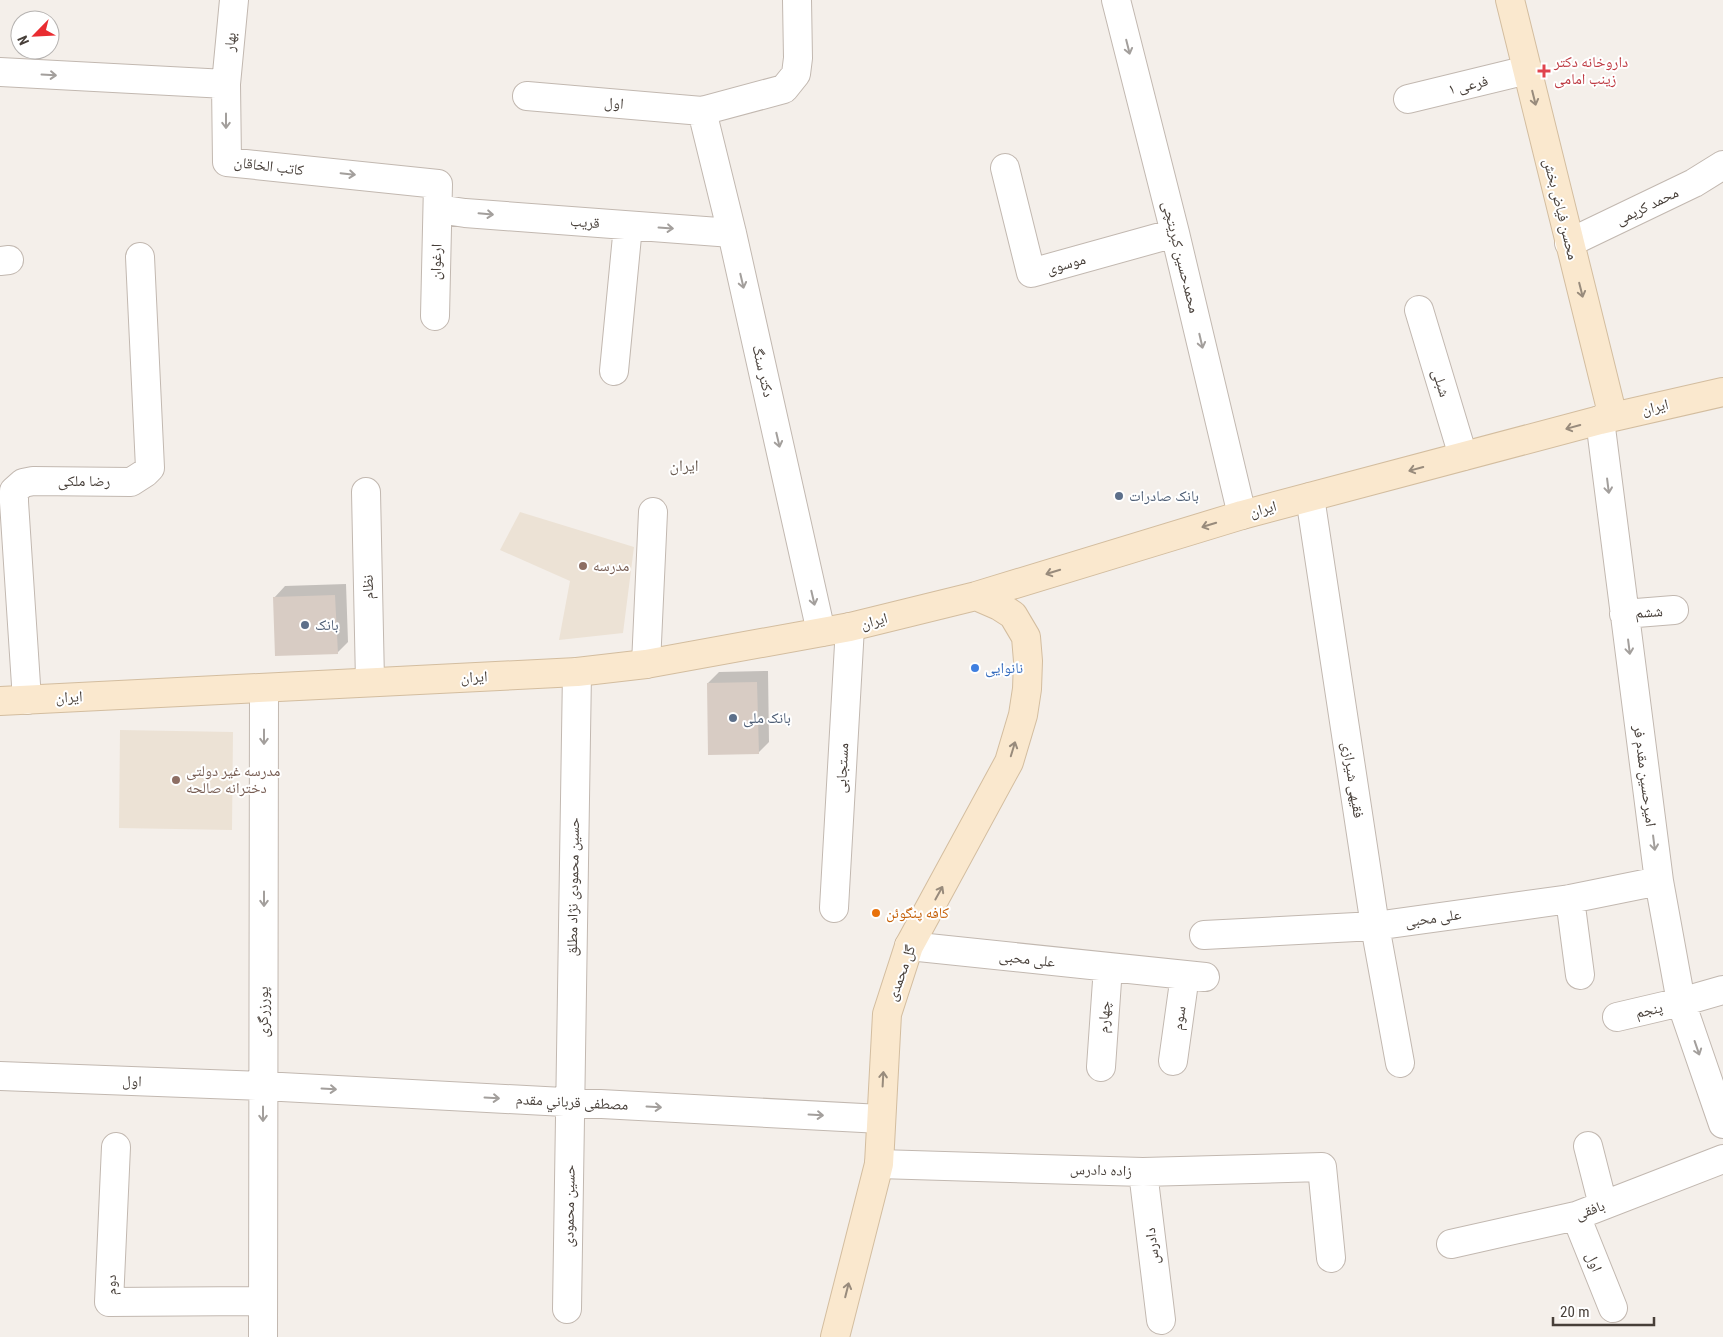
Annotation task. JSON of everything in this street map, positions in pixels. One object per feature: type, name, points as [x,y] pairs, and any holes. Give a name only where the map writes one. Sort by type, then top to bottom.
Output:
[{"type":"main road","name":"محسن فیاض بخش","points":[[1510,0],[1569,243],[1606,419]]},
{"type":"main road","name":"ایران","points":[[0,701],[576,672],[646,664],[850,627],[976,596],[1242,515],[1606,419],[1723,392]]},
{"type":"main road","name":"گل محمدی","points":[[835,1337],[880,1164],[880,1119],[886,1014],[909,946],[1009,762],[1023,715],[1027,689],[1028,661],[1026,637],[1013,616],[999,606],[976,596]]},
{"type":"street","name":"بهار","points":[[226,84],[234,0]]},
{"type":"street","points":[[702,111],[784,88],[796,74],[798,58],[797,0]]},
{"type":"street","name":"محمدحسین کبریتچی","points":[[1116,0],[1175,233],[1242,515]]},
{"type":"street","name":"فرعی ۱","points":[[1408,99],[1527,70]]},
{"type":"street","points":[[0,72],[226,84]]},
{"type":"street","name":"کاتب الخاقان","points":[[226,84],[227,162],[438,184],[438,209]]},
{"type":"street","name":"اول","points":[[527,96],[702,111]]},
{"type":"street","name":"دکتر سنگ","points":[[702,111],[732,233],[821,632]]},
{"type":"street","name":"محمد کریمی","points":[[1569,243],[1694,183],[1723,165]]},
{"type":"street","name":"موسوی","points":[[1005,168],[1031,273],[1175,233]]},
{"type":"street","name":"قریب","points":[[438,209],[465,213],[732,233]]},
{"type":"street","name":"ارغوان","points":[[434,316],[438,209]]},
{"type":"street","points":[[614,371],[628,226]]},
{"type":"street","name":"رضا ملکی","points":[[27,700],[14,491],[23,484],[34,481],[131,482],[146,473],[150,468],[140,257]]},
{"type":"street","name":"شبلی","points":[[1420,310],[1463,456]]},
{"type":"street","name":"امیرحسین مقدم فر","points":[[1606,419],[1624,614],[1659,881],[1681,1002],[1723,1124]]},
{"type":"street","name":"نظام","points":[[366,492],[370,681]]},
{"type":"street","name":"فقیهی شیرازی","points":[[1310,497],[1374,926],[1400,1063]]},
{"type":"street","points":[[646,664],[653,512]]},
{"type":"street","name":"ششم","points":[[1624,614],[1674,610]]},
{"type":"street","name":"مستجابی","points":[[834,908],[850,627]]},
{"type":"street","name":"حسین محمودی نژاد مطلق","points":[[570,1102],[576,672]]},
{"type":"street","name":"پورزرگری","points":[[263,1337],[264,688]]},
{"type":"street","name":"علی محبی","points":[[1204,935],[1374,926],[1570,899],[1659,881]]},
{"type":"street","points":[[1570,899],[1580,975]]},
{"type":"street","name":"علی محبی","points":[[909,946],[1195,976]]},
{"type":"street","name":"چهارم","points":[[1100,1067],[1108,967]]},
{"type":"street","name":"سوم","points":[[1173,1061],[1195,976]]},
{"type":"street","name":"پنجم","points":[[1617,1017],[1723,990]]},
{"type":"street","name":"اول","points":[[0,1076],[263,1086]]},
{"type":"street","name":"مصطفی قرباني مقدم","points":[[263,1086],[880,1119]]},
{"type":"street","name":"حسین محمودی","points":[[567,1309],[570,1102]]},
{"type":"street","points":[[1588,1146],[1603,1205]]},
{"type":"street","name":"دوم","points":[[116,1147],[110,1302],[263,1301]]},
{"type":"street","name":"بافقی","points":[[1451,1244],[1576,1216],[1723,1159]]},
{"type":"street","name":"زاده دادرس","points":[[880,1164],[1143,1172],[1322,1167],[1331,1258]]},
{"type":"street","name":"دادرس","points":[[1143,1172],[1161,1320]]},
{"type":"street","name":"اول","points":[[1576,1216],[1612,1308]]},
{"type":"shaded area","name":"مدرسه","points":[[520,512],[634,547],[623,633],[559,640],[570,581],[500,550]]},
{"type":"shaded area","name":"مدرسه غیر دولتی دخترانه صالحه","points":[[120,730],[233,732],[232,830],[119,828]]},
{"type":"building","name":"بانک","points":[[335,595],[338,654],[275,656],[273,597]]},
{"type":"building","name":"بانک ملی","points":[[757,682],[759,754],[708,755],[707,683]]},
{"type":"place","name":"داروخانه دکتر زینب امامی","points":[[1544,71]]},
{"type":"place","name":"بانک صادرات","points":[[1119,496]]},
{"type":"place","name":"مدرسه","points":[[583,566]]},
{"type":"place","name":"بانک","points":[[305,625]]},
{"type":"place","name":"نانوایی","points":[[975,668]]},
{"type":"place","name":"بانک ملی","points":[[733,718]]},
{"type":"place","name":"مدرسه غیر دولتی دخترانه صالحه","points":[[176,780]]},
{"type":"place","name":"کافه پنگوئن","points":[[876,913]]},
{"type":"district","name":"ایران","points":[[684,465]]}]
